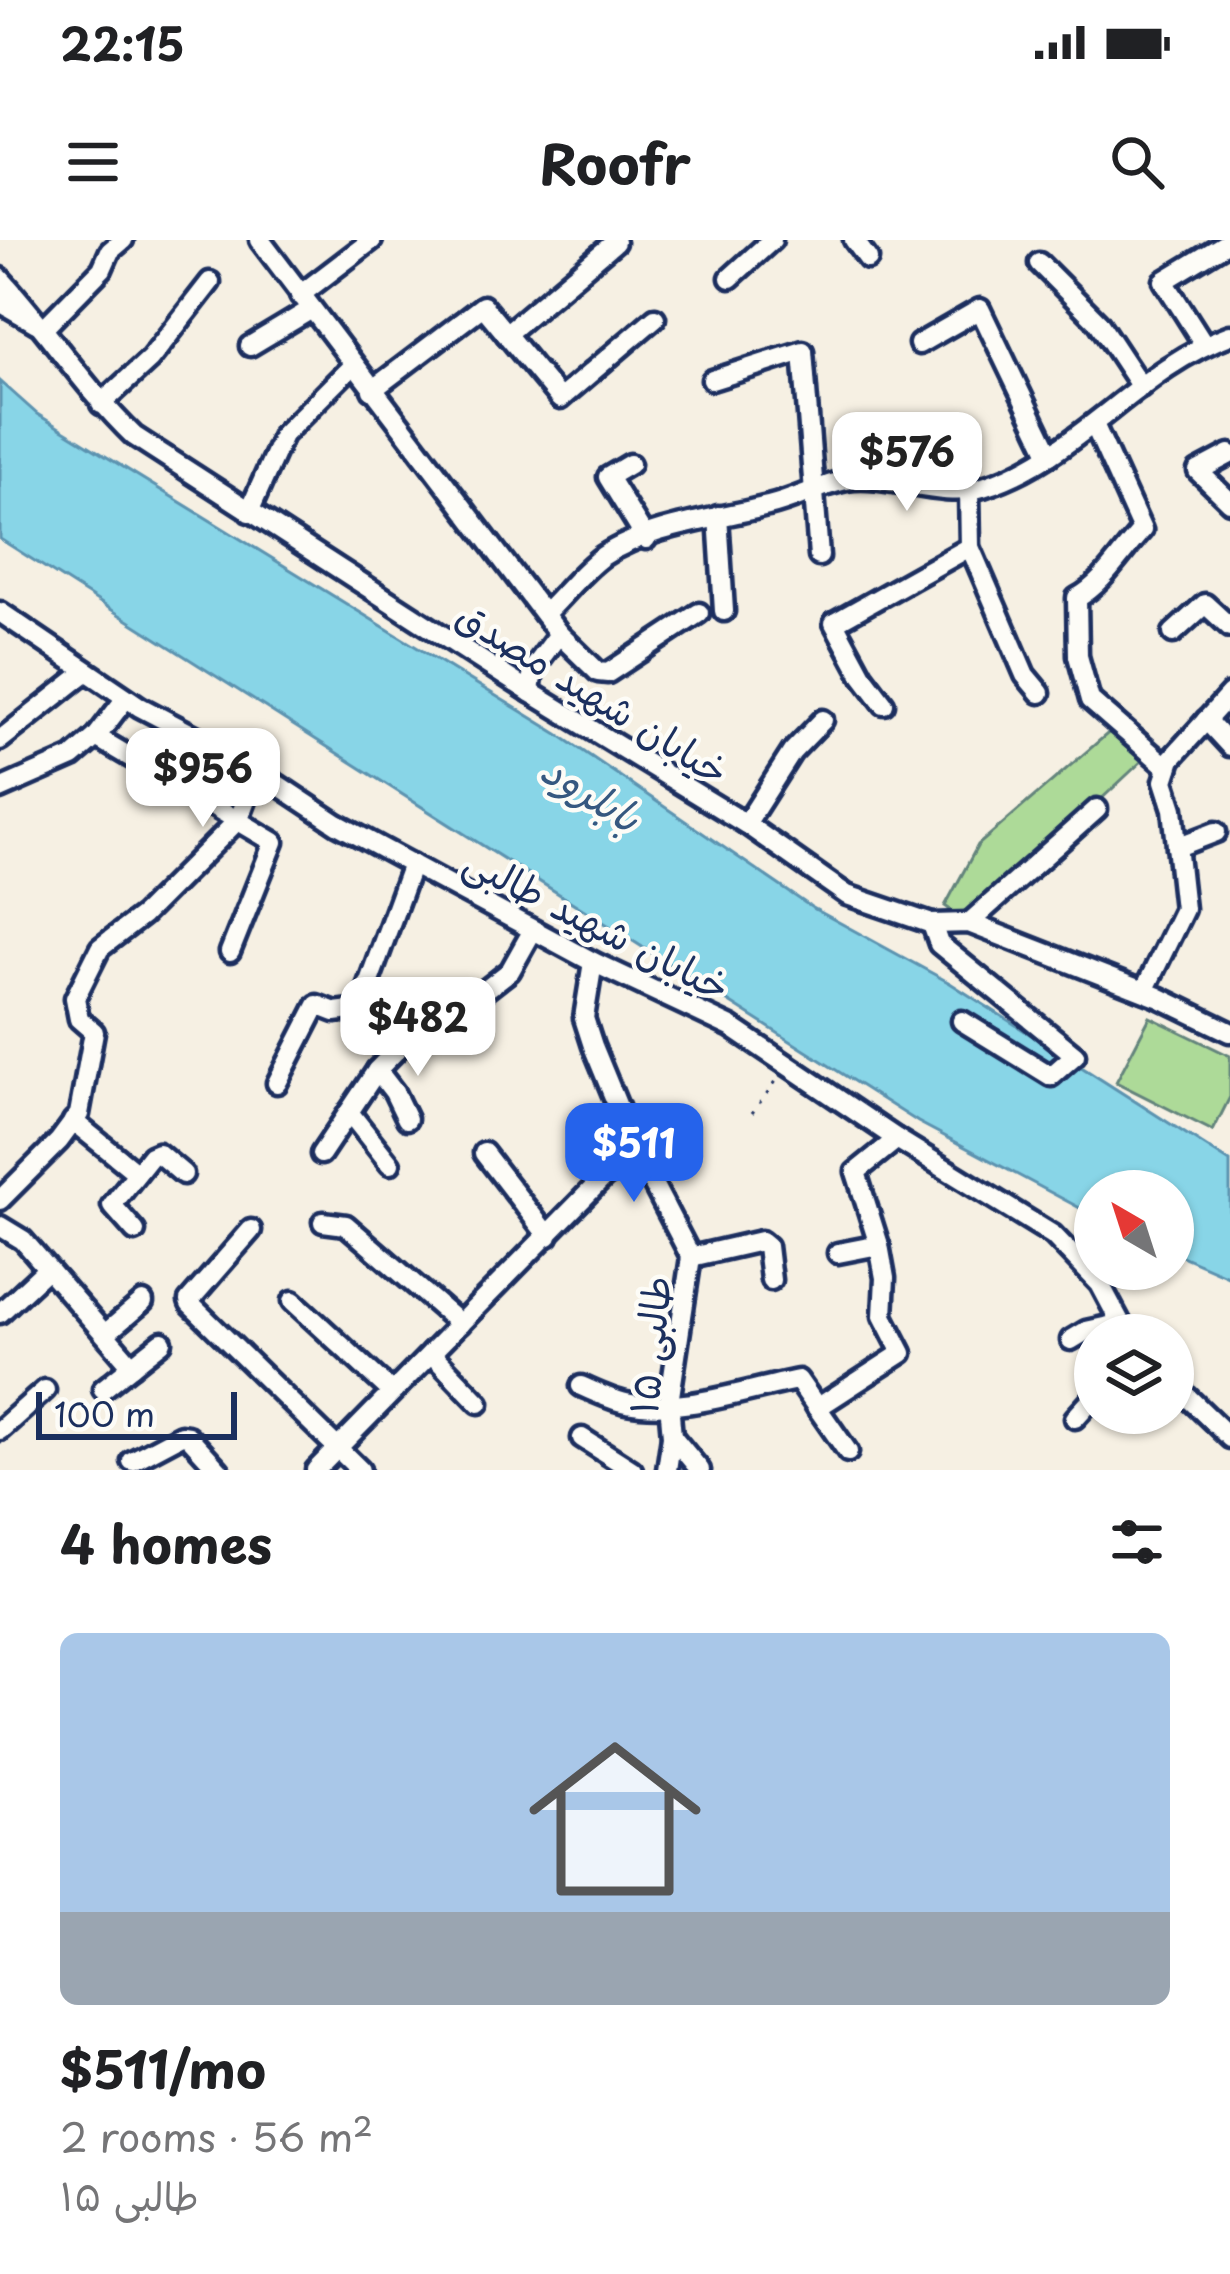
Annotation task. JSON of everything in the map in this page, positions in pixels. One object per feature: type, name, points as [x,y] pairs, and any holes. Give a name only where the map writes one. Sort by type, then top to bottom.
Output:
[{"type":"street","points":[[260,240],[559,634],[598,672],[608,673],[699,613]]},
{"type":"street","points":[[250,346],[305,303],[372,240]]},
{"type":"street","points":[[730,278],[772,240]]},
{"type":"street","points":[[854,240],[868,259]]},
{"type":"street","points":[[1204,344],[1164,280],[1230,241]]},
{"type":"street","points":[[506,334],[615,242]]},
{"type":"street","points":[[0,302],[46,327],[102,269],[112,244]]},
{"type":"street","points":[[1039,263],[1098,322],[1141,387]]},
{"type":"street","name":"خیابان شهید مصدق","points":[[0,278],[46,327],[101,404],[134,436],[530,692],[746,824],[847,895],[932,924],[969,923],[1144,991],[1230,1032]]},
{"type":"street","points":[[101,404],[150,358],[210,282]]},
{"type":"street","points":[[372,390],[483,306],[560,399],[655,318]]},
{"type":"street","points":[[919,344],[980,309],[1050,455]]},
{"type":"street","points":[[544,614],[603,556],[683,524],[771,506],[849,479],[978,489],[1050,455],[1168,363],[1230,335]]},
{"type":"street","points":[[712,380],[803,351],[819,556]]},
{"type":"street","points":[[250,512],[283,435],[352,365]]},
{"type":"street","points":[[1094,424],[1142,530],[1095,588],[1077,598],[1078,656],[1090,700],[1168,768]]},
{"type":"street","points":[[1230,454],[1198,470],[1230,502]]},
{"type":"street","points":[[630,464],[608,477],[646,539]]},
{"type":"street","points":[[969,489],[970,547],[1025,674],[1040,693]]},
{"type":"street","points":[[718,516],[724,611]]},
{"type":"street","points":[[884,704],[862,676],[834,623],[970,547]]},
{"type":"street","points":[[1173,633],[1205,604],[1230,627]]},
{"type":"street","name":"خیابان شهید طالبی","points":[[0,612],[126,698],[257,771],[338,824],[593,962],[731,1027],[1053,1235],[1100,1285],[1115,1314]]},
{"type":"street","points":[[530,692],[533,669],[559,634]]},
{"type":"street","points":[[0,740],[86,672]]},
{"type":"street","points":[[1144,991],[1184,908],[1173,809],[1164,781],[1171,759],[1230,694]]},
{"type":"street","points":[[0,788],[73,757],[96,737],[126,698]]},
{"type":"street","points":[[746,824],[792,752],[823,720]]},
{"type":"street","points":[[1206,720],[1230,746]]},
{"type":"street","points":[[96,737],[274,842],[230,952]]},
{"type":"street","points":[[0,1200],[79,1114],[94,1032],[79,1019],[75,998],[100,948],[143,915],[239,819],[257,771]]},
{"type":"street","points":[[969,923],[1097,809]]},
{"type":"street","points":[[1177,847],[1216,832]]},
{"type":"street","points":[[277,1083],[317,1005],[335,1012],[359,1009],[412,864]]},
{"type":"street","points":[[932,924],[939,944],[1075,1054],[1052,1076],[962,1022]]},
{"type":"street","points":[[321,1154],[377,1070],[417,1029],[465,1006],[510,970],[532,930]]},
{"type":"street","name":"طالبی ۱۵","points":[[593,962],[584,1018],[637,1153],[691,1257],[669,1403],[672,1436],[667,1470]]},
{"type":"street","points":[[377,1070],[406,1118]]},
{"type":"street","points":[[349,1112],[390,1164]]},
{"type":"street","points":[[73,1121],[137,1173]]},
{"type":"street","points":[[817,1408],[902,1353],[883,1316],[885,1278],[879,1245],[856,1172],[898,1139]]},
{"type":"street","points":[[135,1231],[112,1205],[137,1173],[158,1153],[183,1174]]},
{"type":"street","points":[[484,1153],[548,1236]]},
{"type":"street","points":[[316,1470],[604,1177],[637,1153]]},
{"type":"street","points":[[323,1222],[346,1225],[460,1324]]},
{"type":"street","points":[[1,1229],[23,1240],[132,1366]]},
{"type":"street","points":[[251,1230],[190,1304],[360,1470]]},
{"type":"street","points":[[691,1257],[761,1241],[767,1246],[771,1280]]},
{"type":"street","points":[[838,1253],[879,1245]]},
{"type":"street","points":[[0,1313],[47,1269]]},
{"type":"street","points":[[293,1301],[392,1392]]},
{"type":"street","points":[[105,1334],[143,1302]]},
{"type":"street","points":[[103,1389],[162,1342]]},
{"type":"street","points":[[430,1353],[479,1403]]},
{"type":"street","points":[[581,1386],[622,1403],[669,1403],[798,1380],[848,1452]]},
{"type":"street","points":[[0,1430],[45,1390]]},
{"type":"street","points":[[1194,1403],[1230,1438]]},
{"type":"street","points":[[132,1461],[181,1435],[188,1436],[219,1470]]},
{"type":"street","points":[[672,1436],[700,1470]]},
{"type":"street","points":[[582,1438],[632,1470]]},
{"type":"path","points":[[752,1113],[788,1065]]},
{"type":"green space","points":[[1114,728],[1143,760],[969,923],[945,906],[978,845]]},
{"type":"green space","points":[[1150,1017],[1230,1056],[1230,1097],[1213,1131],[1116,1082]]},
{"type":"water","name":"بابلرود","points":[[0,381],[37,414],[558,734],[811,907],[950,983],[1230,1162],[1230,1277],[1194,1261],[1194,1170],[1074,1170],[1074,1205],[918,1122],[0,539]]}]
